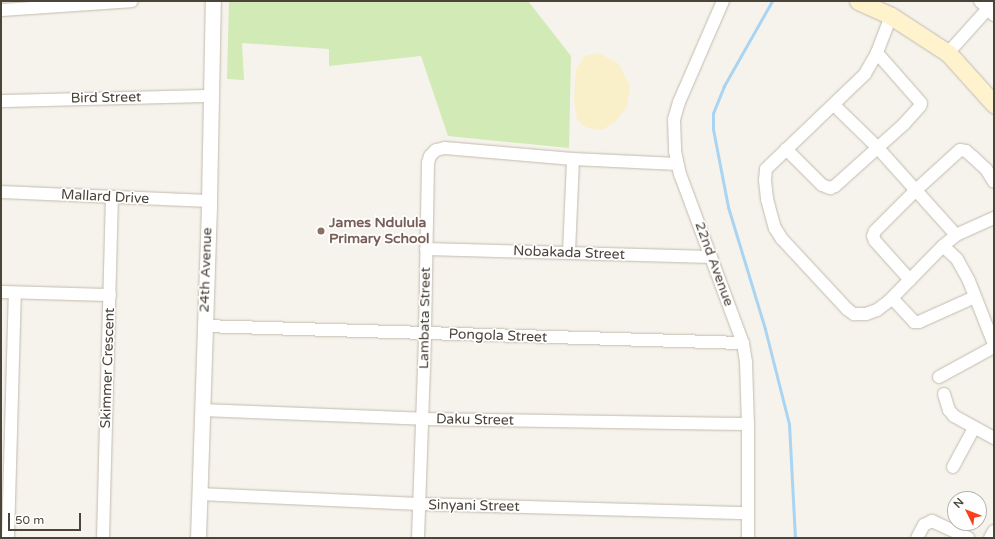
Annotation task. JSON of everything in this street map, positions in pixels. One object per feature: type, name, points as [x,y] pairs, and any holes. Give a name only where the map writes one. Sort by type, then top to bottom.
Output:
[{"type":"main road","points":[[858,1],[891,16],[948,53],[994,104]]},
{"type":"street","points":[[1,10],[132,1]]},
{"type":"street","name":"24th Avenue","points":[[198,538],[209,201],[213,1]]},
{"type":"street","name":"22nd Avenue","points":[[723,1],[690,75],[674,119],[675,151],[677,164],[743,343],[746,362],[748,513],[751,536]]},
{"type":"street","points":[[948,53],[989,6]]},
{"type":"street","points":[[891,16],[877,53],[865,74],[769,165],[765,174],[770,215],[782,239],[850,311],[859,314],[871,313],[892,298],[943,246],[956,235],[994,218]]},
{"type":"street","points":[[786,149],[822,185],[830,188],[835,186],[904,124],[921,103],[877,53]]},
{"type":"street","name":"Bird Street","points":[[1,101],[211,96]]},
{"type":"street","points":[[834,105],[877,147],[956,235]]},
{"type":"street","name":"Lambata Street","points":[[418,538],[423,420],[428,163],[430,156],[436,150],[445,148],[573,159],[677,164]]},
{"type":"street","points":[[910,280],[875,242],[873,236],[875,231],[916,190],[960,150],[966,151],[986,169],[994,182]]},
{"type":"street","points":[[568,252],[573,159]]},
{"type":"street","name":"Mallard Drive","points":[[1,192],[209,201]]},
{"type":"street","name":"Skimmer Crescent","points":[[103,538],[112,198]]},
{"type":"street","points":[[943,246],[962,267],[994,344]]},
{"type":"street","name":"Nobakada Street","points":[[426,249],[712,257]]},
{"type":"street","points":[[1,292],[110,295]]},
{"type":"street","points":[[8,538],[6,475],[7,382],[15,293]]},
{"type":"street","points":[[892,298],[914,322],[919,322],[975,297]]},
{"type":"street","name":"Pongola Street","points":[[204,326],[743,343]]},
{"type":"street","points":[[939,377],[994,347]]},
{"type":"street","points":[[944,394],[949,410],[954,416],[994,438]]},
{"type":"street","name":"Daku Street","points":[[202,410],[423,420],[748,424]]},
{"type":"street","points":[[953,467],[974,428]]},
{"type":"street","name":"Sinyani Street","points":[[200,494],[419,504],[748,513]]},
{"type":"street","points":[[917,538],[924,525],[932,521],[968,538]]},
{"type":"street","points":[[990,538],[994,531]]},
{"type":"green space","points":[[229,1],[528,1],[571,56],[569,148],[448,136],[421,56],[329,66],[329,49],[242,43],[244,80],[227,79]]},
{"type":"sand","points":[[599,53],[619,64],[630,86],[627,106],[615,122],[602,130],[587,128],[577,120],[574,99],[576,70],[584,56]]},
{"type":"waterway","points":[[772,1],[724,86],[713,113],[713,129],[728,207],[765,329],[789,424],[795,538]]},
{"type":"place","name":"James Ndulula Primary School","points":[[321,231]]}]
